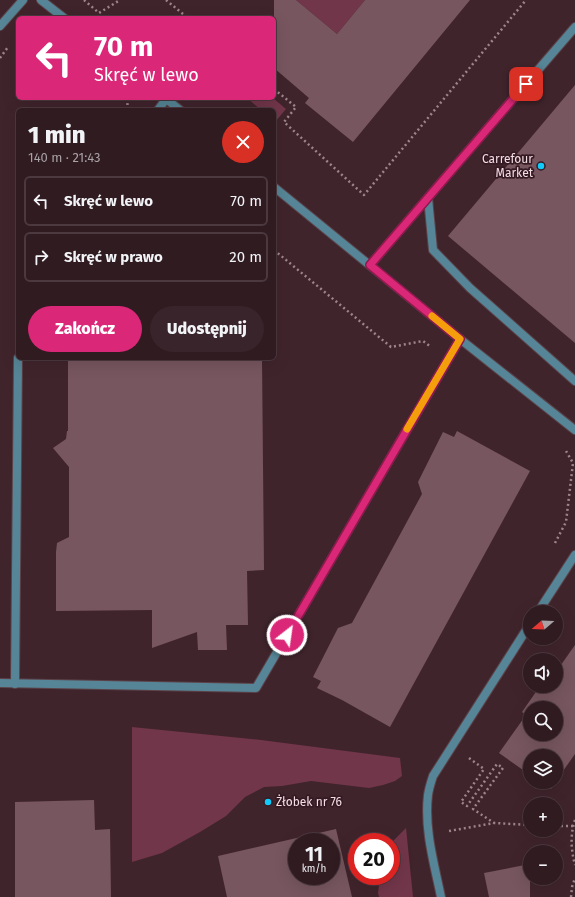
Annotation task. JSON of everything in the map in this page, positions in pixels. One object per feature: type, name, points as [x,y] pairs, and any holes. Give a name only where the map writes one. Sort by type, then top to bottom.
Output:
[{"type":"street","points":[[0,26],[23,0]]},
{"type":"street","points":[[41,0],[61,16]]},
{"type":"street","points":[[370,265],[575,27]]},
{"type":"street","points":[[168,100],[178,108]]},
{"type":"street","points":[[276,189],[460,339],[575,430]]},
{"type":"street","points":[[428,198],[433,250],[470,288],[575,381]]},
{"type":"street","points":[[0,683],[256,688],[460,339]]},
{"type":"street","points":[[15,684],[18,360]]},
{"type":"street","points":[[543,605],[575,555]]},
{"type":"street","points":[[441,897],[427,829],[428,793],[433,776],[523,635]]},
{"type":"path","points":[[84,0],[100,13],[120,0]]},
{"type":"path","points":[[166,0],[186,16]]},
{"type":"path","points":[[276,91],[296,107],[284,122],[364,195],[526,0]]},
{"type":"path","points":[[0,58],[8,48]]},
{"type":"path","points":[[465,756],[484,769],[460,802],[467,806],[497,764],[503,768],[473,809],[494,823]]},
{"type":"path","points":[[575,820],[571,842],[575,865]]},
{"type":"path","points":[[457,830],[494,823],[523,825]]},
{"type":"path","points":[[563,826],[574,827]]},
{"type":"path","points":[[571,897],[575,878]]},
{"type":"shaded area","points":[[296,0],[365,0],[337,34]]},
{"type":"shaded area","points":[[249,100],[275,100],[286,109],[276,121],[276,108],[259,108]]},
{"type":"shaded area","points":[[132,727],[261,740],[400,758],[402,776],[395,781],[369,788],[311,781],[282,786],[264,787],[245,797],[226,816],[200,832],[162,853],[132,862]]},
{"type":"shaded area","points":[[406,828],[413,897],[379,897],[379,885],[400,885],[400,834]]},
{"type":"building","points":[[274,0],[296,0],[337,34],[365,0],[470,0],[353,142],[305,103],[309,98],[276,70],[276,16],[274,16]]},
{"type":"building","name":"Carrefour Market","points":[[575,85],[575,343],[448,236]]},
{"type":"building","points":[[68,360],[262,360],[264,570],[247,571],[248,625],[226,625],[227,650],[198,650],[197,632],[152,648],[152,610],[56,611],[57,543],[69,537],[69,467],[53,448],[66,439],[68,431]]},
{"type":"building","points":[[457,431],[530,471],[390,727],[317,688],[321,681],[313,677],[338,628],[352,623],[422,494],[418,482],[443,432],[454,437]]},
{"type":"building","points":[[575,645],[575,754],[563,771],[563,749],[523,749],[523,770],[499,753],[523,719],[523,741],[563,741],[563,701],[530,701],[535,693],[563,693],[563,662]]},
{"type":"building","points":[[94,800],[95,830],[110,829],[111,897],[15,897],[15,802]]},
{"type":"building","points":[[336,829],[337,833],[319,833]]},
{"type":"building","points":[[288,840],[288,885],[340,885],[340,846],[352,897],[227,897],[218,856]]},
{"type":"building","points":[[523,865],[523,885],[530,885],[530,897],[489,897],[484,873]]},
{"type":"slow traffic","points":[[407,429],[460,339],[432,316]]},
{"type":"place","name":"Carrefour Market","points":[[541,166]]},
{"type":"place","name":"Żłobek nr 76","points":[[268,802]]},
{"type":"route","points":[[287,635],[460,339],[370,265],[526,84]]}]
